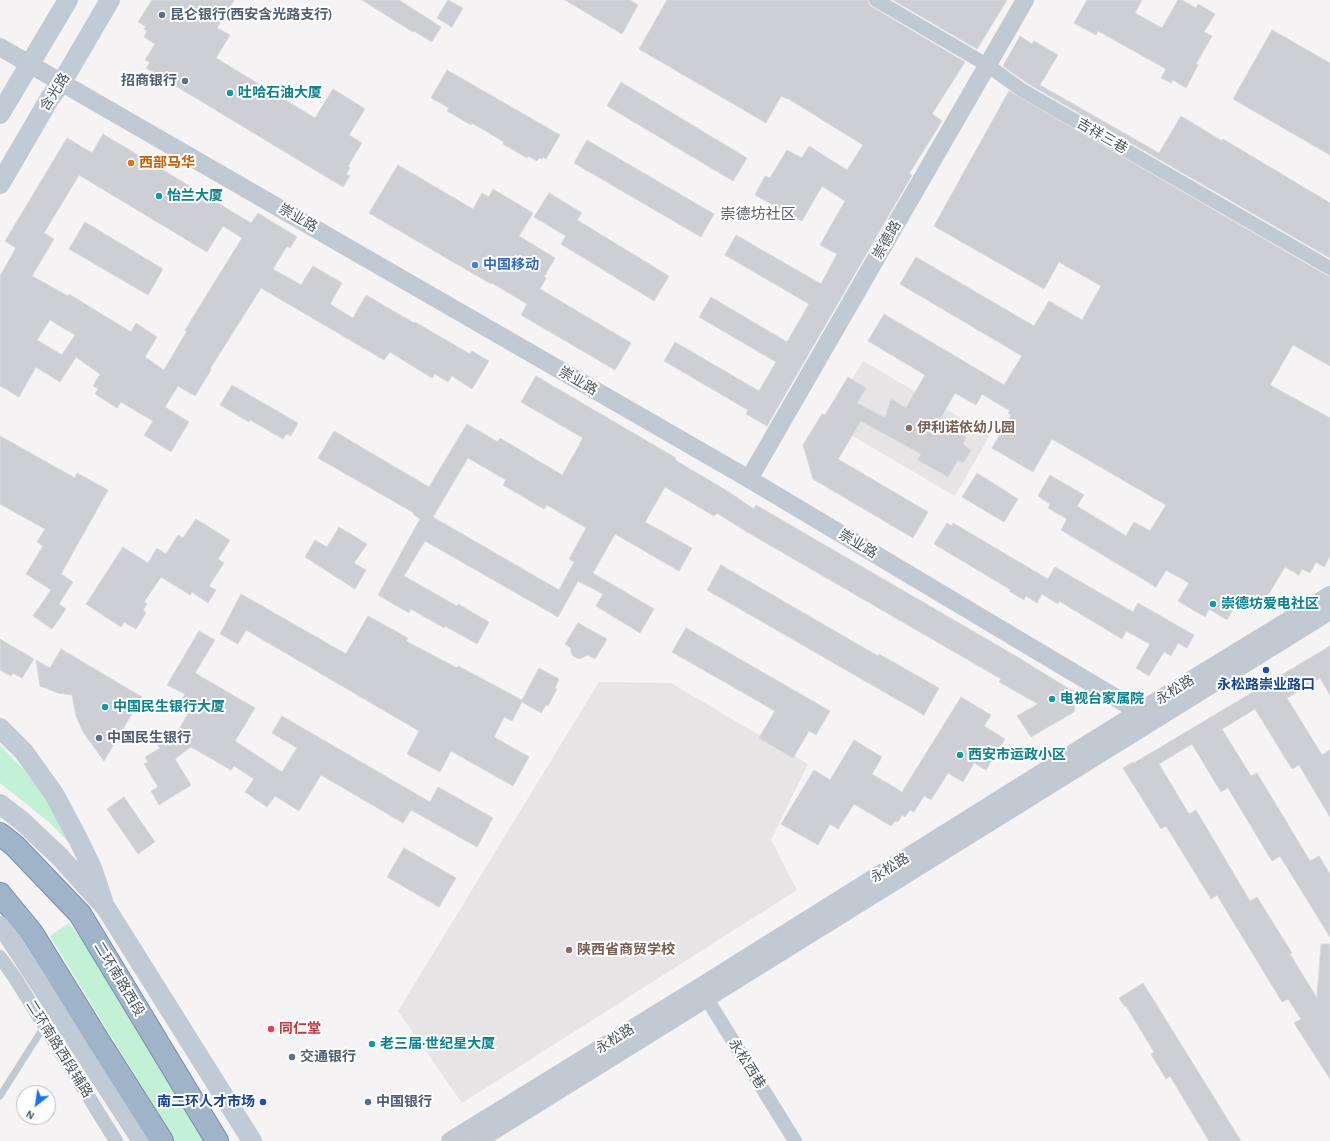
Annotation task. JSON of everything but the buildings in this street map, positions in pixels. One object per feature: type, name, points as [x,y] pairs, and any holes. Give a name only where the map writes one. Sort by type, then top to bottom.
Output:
[{"type":"highway","name":"二环南路西段","points":[[0,834],[15,846],[80,914],[217,1141]]},
{"type":"highway","points":[[0,894],[32,933],[162,1141]]},
{"type":"main road","points":[[0,114],[68,0]]},
{"type":"main road","name":"含光路","points":[[0,184],[50,98],[62,82],[110,0]]},
{"type":"main road","points":[[0,728],[24,752],[54,794],[92,868],[106,908]]},
{"type":"main road","points":[[0,804],[23,822],[59,856],[106,908],[252,1141]]},
{"type":"main road","points":[[0,926],[8,935],[142,1141]]},
{"type":"street","name":"吉祥三巷","points":[[876,0],[987,65],[1022,90],[1330,268]]},
{"type":"street","name":"崇德路","points":[[749,479],[1025,0]]},
{"type":"street","name":"崇业路","points":[[0,47],[749,479],[1147,716]]},
{"type":"street","name":"永松路","points":[[477,1141],[703,993],[1147,716],[1330,595]]},
{"type":"street","name":"永松路","points":[[1147,716],[1330,612]]},
{"type":"street","name":"二环南路西段辅路","points":[[0,958],[15,978],[45,1025],[116,1141]]},
{"type":"street","name":"永松路","points":[[450,1141],[703,993]]},
{"type":"street","name":"永松西巷","points":[[703,993],[794,1141]]},
{"type":"lane","points":[[0,1096],[45,1025]]},
{"type":"shaded area","name":"伊利诺依幼儿园","points":[[863,361],[990,435],[955,496],[827,421]]},
{"type":"shaded area","name":"陕西省商贸学校","points":[[599,682],[671,683],[808,764],[771,840],[797,890],[462,1103],[398,1011]]},
{"type":"green space","points":[[0,745],[26,772],[45,797],[71,845],[50,823],[0,783]]},
{"type":"green space","points":[[69,923],[107,974],[211,1141],[175,1141],[50,936]]},
{"type":"place","name":"昆仑银行(西安含光路支行)","points":[[162,15]]},
{"type":"place","name":"招商银行","points":[[185,81]]},
{"type":"place","name":"吐哈石油大厦","points":[[230,93]]},
{"type":"place","name":"西部马华","points":[[131,163]]},
{"type":"place","name":"怡兰大厦","points":[[159,196]]},
{"type":"place","name":"中国移动","points":[[475,265]]},
{"type":"place","name":"伊利诺依幼儿园","points":[[909,428]]},
{"type":"place","name":"崇德坊爱电社区","points":[[1213,604]]},
{"type":"place","name":"永松路崇业路口","points":[[1266,670]]},
{"type":"place","name":"电视台家属院","points":[[1052,699]]},
{"type":"place","name":"中国民生银行大厦","points":[[105,707]]},
{"type":"place","name":"中国民生银行","points":[[99,738]]},
{"type":"place","name":"西安市运政小区","points":[[960,755]]},
{"type":"place","name":"陕西省商贸学校","points":[[569,950]]},
{"type":"place","name":"同仁堂","points":[[271,1029]]},
{"type":"place","name":"老三届·世纪星大厦","points":[[372,1044]]},
{"type":"place","name":"交通银行","points":[[292,1057]]},
{"type":"place","name":"南二环人才市场","points":[[263,1102]]},
{"type":"place","name":"中国银行","points":[[368,1102]]},
{"type":"district","name":"崇德坊社区","points":[[758,214]]}]
